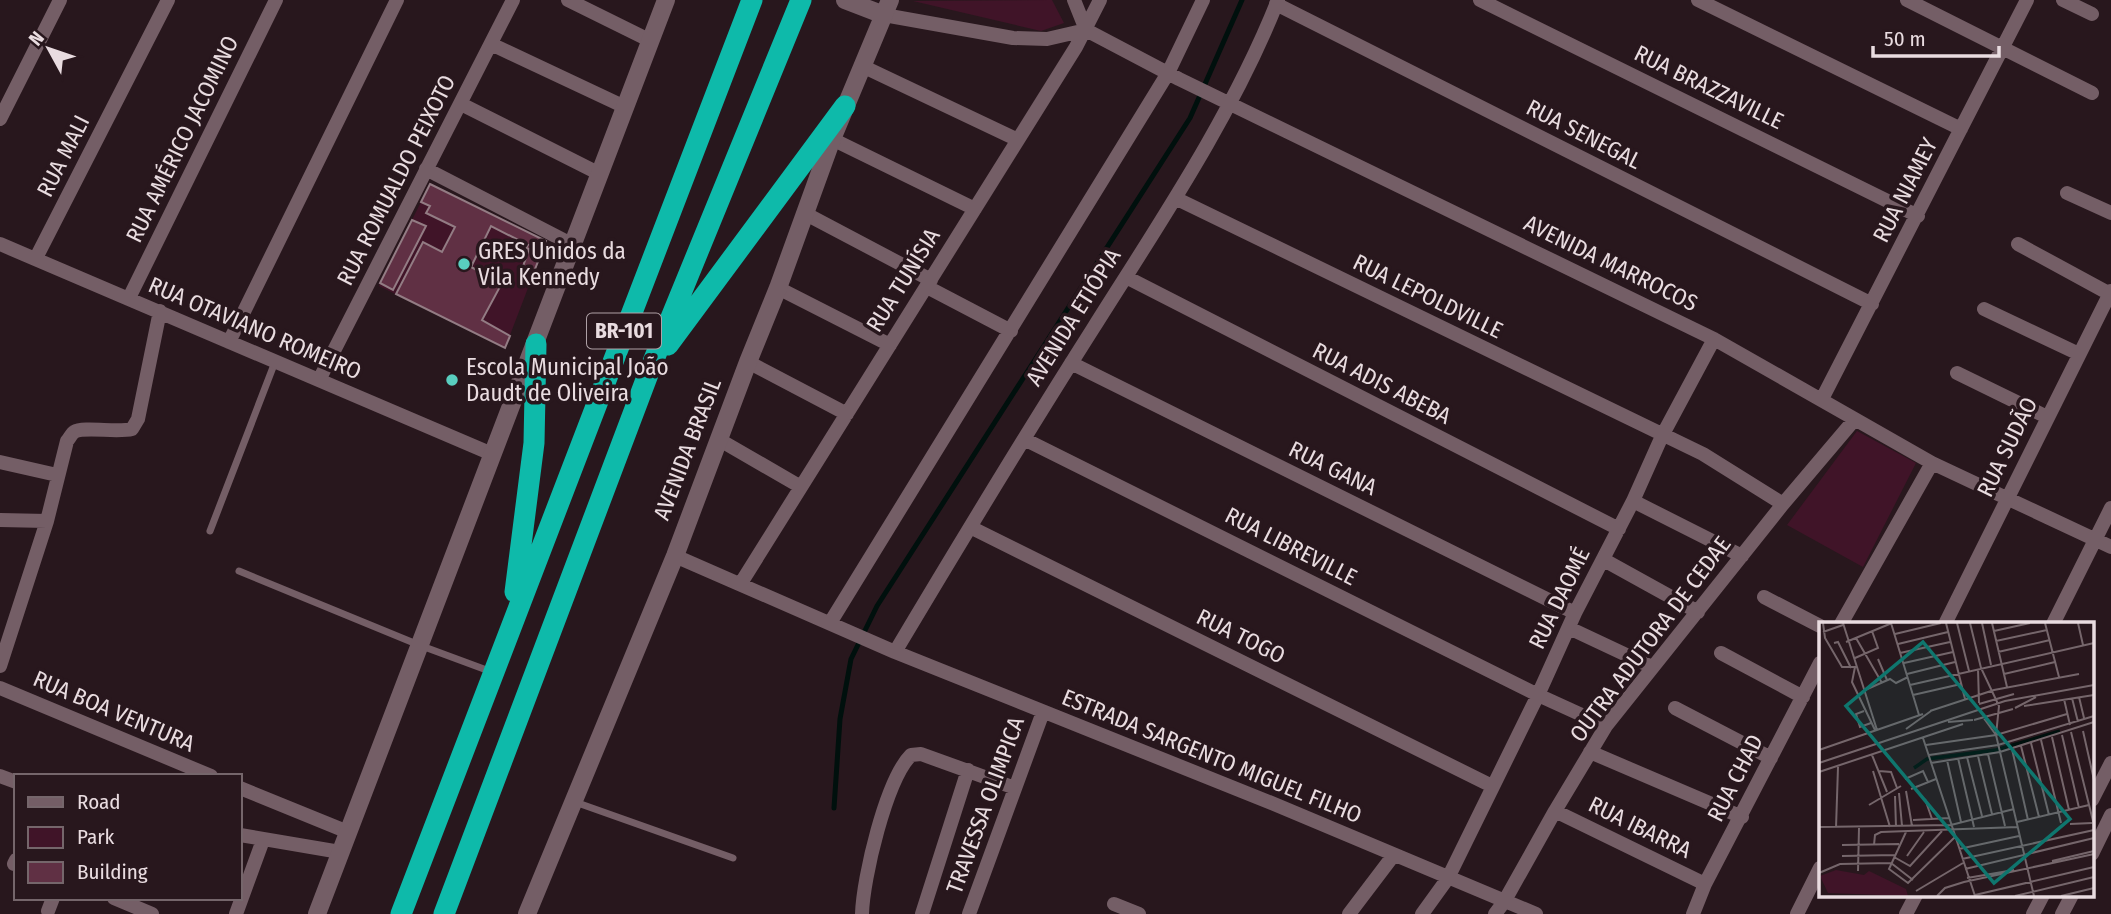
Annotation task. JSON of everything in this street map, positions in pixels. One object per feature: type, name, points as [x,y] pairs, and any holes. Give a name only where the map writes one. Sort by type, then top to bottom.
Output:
[{"type":"highway","name":"BR-101","points":[[401,914],[752,0]]},
{"type":"highway","name":"BR-101","points":[[444,914],[650,369],[801,0]]},
{"type":"highway","points":[[650,369],[845,106]]},
{"type":"highway","points":[[510,629],[534,443],[536,344]]},
{"type":"street","points":[[0,119],[60,0]]},
{"type":"street","name":"RUA MALI","points":[[36,258],[168,0]]},
{"type":"street","name":"RUA AMÉRICO JACOMINO","points":[[129,299],[276,0]]},
{"type":"street","points":[[229,342],[397,0]]},
{"type":"street","name":"RUA ROMUALDO PEIXOTO","points":[[319,380],[513,0]]},
{"type":"street","points":[[568,0],[651,41]]},
{"type":"street","points":[[317,914],[666,0]]},
{"type":"street","points":[[845,0],[1013,38],[1047,39],[1086,30],[1074,0]]},
{"type":"street","name":"RUA TUNÍSIA","points":[[741,583],[1086,30],[1100,0]]},
{"type":"street","name":"AVENIDA ETIÓPIA","points":[[831,623],[1011,331],[1174,76],[1203,0]]},
{"type":"street","name":"RUA BRAZZAVILLE","points":[[1480,0],[1918,216]]},
{"type":"street","points":[[1698,0],[1961,129]]},
{"type":"street","points":[[1907,0],[2092,93]]},
{"type":"street","name":"RUA NIAMEY","points":[[1822,400],[2027,0]]},
{"type":"street","points":[[2063,0],[2092,14]]},
{"type":"street","name":"AVENIDA ETIÓPIA","points":[[895,652],[1175,198],[1223,100],[1277,2]]},
{"type":"street","name":"RUA SENEGAL","points":[[1277,2],[1872,304]]},
{"type":"street","name":"AVENIDA BRASIL","points":[[527,914],[675,556],[832,139],[887,8]]},
{"type":"street","name":"AVENIDA MARROCOS","points":[[1086,30],[1174,76],[1714,339],[1932,463],[2111,547]]},
{"type":"street","points":[[491,44],[625,107]]},
{"type":"street","points":[[862,66],[1018,140]]},
{"type":"street","points":[[461,104],[600,174]]},
{"type":"street","points":[[832,139],[975,209]]},
{"type":"street","points":[[426,169],[573,245]]},
{"type":"street","points":[[2067,193],[2111,213]]},
{"type":"street","name":"RUA LEPOLDVILLE","points":[[1175,198],[1703,454],[1783,504]]},
{"type":"street","points":[[806,214],[1011,331]]},
{"type":"street","name":"RUA OTAVIANO ROMEIRO","points":[[0,244],[492,454]]},
{"type":"street","points":[[2018,244],[2110,292]]},
{"type":"street","name":"RUA ADIS ABEBA","points":[[1126,276],[1619,529]]},
{"type":"street","points":[[778,288],[890,345]]},
{"type":"street","name":"RUA SUDÃO","points":[[1946,622],[2110,292]]},
{"type":"street","points":[[1984,309],[2079,354]]},
{"type":"street","points":[[0,666],[47,521],[67,441],[73,432],[81,430],[122,432],[132,429],[138,419],[160,311]]},
{"type":"street","name":"RUA DAOMÉ","points":[[1422,914],[1448,878],[1575,613],[1633,501],[1662,436],[1714,339]]},
{"type":"street","points":[[747,362],[847,414]]},
{"type":"street","name":"RUA GANA","points":[[1071,363],[1575,613]]},
{"type":"street","points":[[1957,373],[2047,416]]},
{"type":"street","name":"OUTRA ADUTORA DE CEDAE","points":[[1500,908],[1606,726],[1783,504],[1855,419]]},
{"type":"street","points":[[718,439],[801,487]]},
{"type":"street","name":"RUA LIBREVILLE","points":[[1024,439],[1538,695],[1606,726]]},
{"type":"street","points":[[0,462],[57,475]]},
{"type":"street","points":[[1842,622],[1932,463]]},
{"type":"street","points":[[1633,501],[1742,556]]},
{"type":"street","points":[[2054,622],[2111,508]]},
{"type":"street","points":[[0,520],[47,521]]},
{"type":"street","name":"RUA TOGO","points":[[970,527],[1492,786]]},
{"type":"street","points":[[675,556],[831,623]]},
{"type":"street","points":[[1604,560],[1698,612]]},
{"type":"street","points":[[1764,597],[1819,625]]},
{"type":"street","name":"ESTRADA SARGENTO MIGUEL FILHO","points":[[831,623],[895,652],[1274,804],[1448,878],[1500,908],[1536,914]]},
{"type":"street","points":[[1569,628],[1652,667]]},
{"type":"street","points":[[1721,653],[1803,697]]},
{"type":"street","name":"RUA CHAD","points":[[1693,914],[1819,667]]},
{"type":"street","name":"RUA BOA VENTURA","points":[[0,688],[206,774]]},
{"type":"street","points":[[1675,708],[1771,758]]},
{"type":"street","name":"TRAVESSA OLIMPICA","points":[[969,914],[1042,712]]},
{"type":"street","points":[[1590,752],[1742,817]]},
{"type":"street","points":[[862,914],[863,894],[874,842],[889,798],[906,760],[911,755],[921,754],[1015,788]]},
{"type":"street","points":[[2094,796],[2111,763]]},
{"type":"street","points":[[922,914],[968,770]]},
{"type":"street","points":[[242,789],[348,832]]},
{"type":"street","name":"RUA IBARRA","points":[[1555,811],[1706,884]]},
{"type":"street","points":[[2094,850],[2111,815]]},
{"type":"street","points":[[242,835],[340,852]]},
{"type":"street","points":[[242,898],[263,840]]},
{"type":"street","points":[[1349,914],[1393,856]]},
{"type":"street","points":[[1797,914],[1819,872]]},
{"type":"street","points":[[1906,914],[1915,897]]},
{"type":"street","points":[[2033,914],[2042,897]]},
{"type":"street","points":[[2062,914],[2070,897]]},
{"type":"street","points":[[119,900],[152,914]]},
{"type":"street","points":[[1114,904],[1139,914]]},
{"type":"lane","points":[[210,531],[275,362]]},
{"type":"lane","points":[[239,571],[493,673]]},
{"type":"lane","points":[[574,801],[733,858]]},
{"type":"green space","points":[[1052,0],[1064,23],[1041,31],[913,1]]},
{"type":"green space","name":"GRES Unidos da Vila Kennedy","points":[[430,184],[546,241],[505,348],[379,286]]},
{"type":"green space","points":[[1857,431],[1916,463],[1863,567],[1787,525]]},
{"type":"building","name":"GRES Unidos da Vila Kennedy","points":[[430,184],[546,241],[530,282],[519,278],[528,245],[491,226],[471,267],[502,283],[482,320],[510,336],[505,348],[396,294],[423,242],[442,252],[455,227],[426,213],[430,206],[421,202]]},
{"type":"building","points":[[412,220],[426,226],[393,290],[380,283]]},
{"type":"waterway","points":[[834,808],[840,719],[851,659],[877,606],[1190,118],[1242,0]]},
{"type":"place","name":"GRES Unidos da Vila Kennedy","points":[[464,264]]},
{"type":"place","name":"Escola Municipal João Daudt de Oliveira","points":[[452,380]]}]
